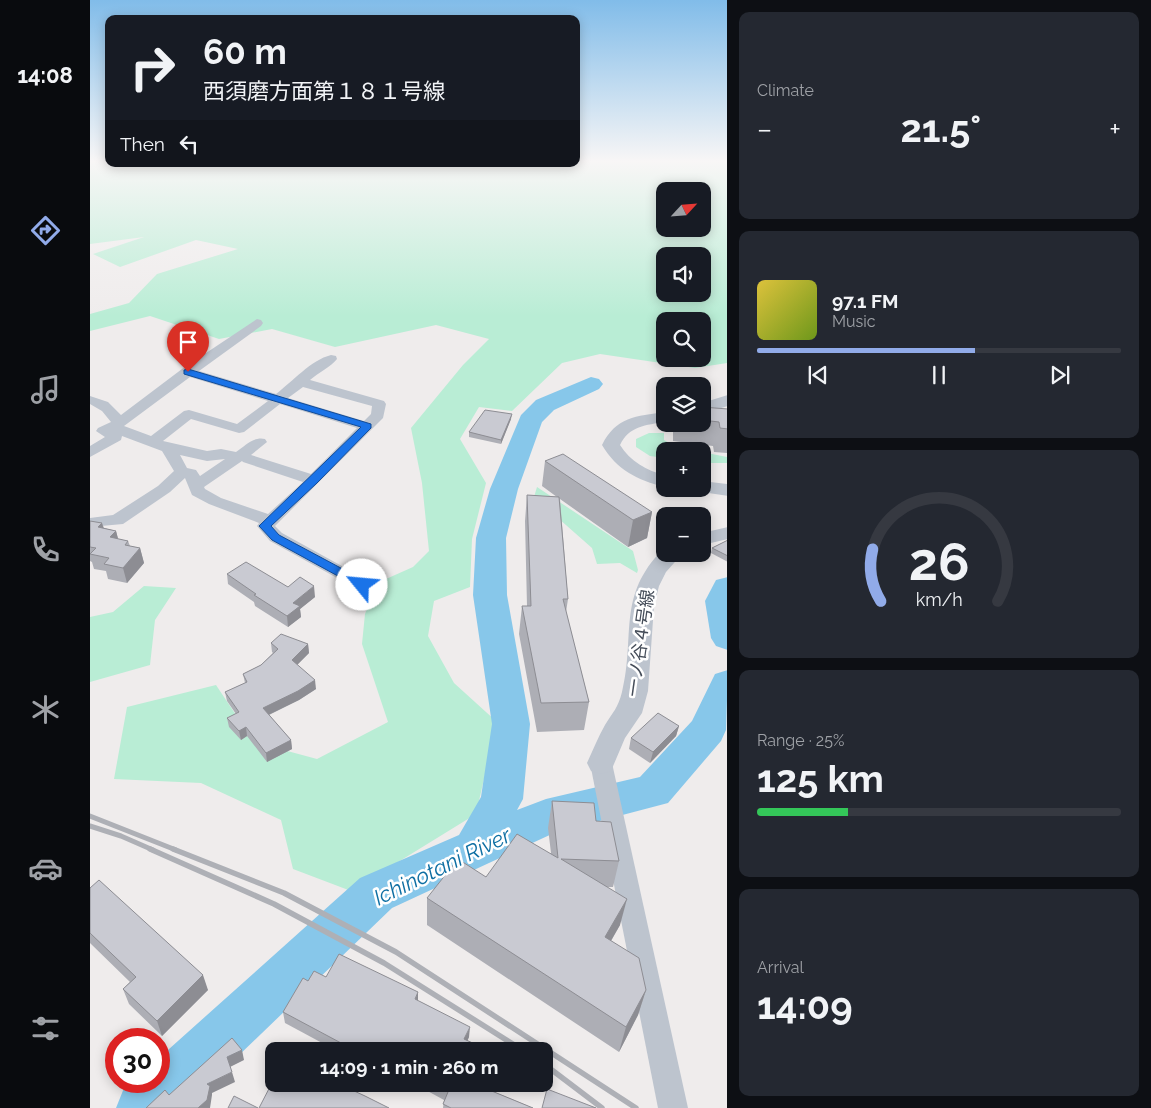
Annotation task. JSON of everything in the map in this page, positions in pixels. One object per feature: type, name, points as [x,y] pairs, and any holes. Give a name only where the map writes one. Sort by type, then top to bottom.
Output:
[{"type":"street","points":[[90,452],[116,437],[103,432],[257,324]]},
{"type":"street","points":[[153,442],[189,414],[239,428],[301,382],[315,368],[331,359]]},
{"type":"street","points":[[188,372],[280,398],[367,426]]},
{"type":"street","points":[[301,382],[379,404],[378,415],[314,480],[264,526],[276,538],[362,585]]},
{"type":"street","points":[[90,400],[96,401],[112,412],[115,424]]},
{"type":"street","points":[[711,406],[727,400]]},
{"type":"street","points":[[656,418],[632,422],[615,434],[611,444],[618,457],[625,464],[638,472],[656,478]]},
{"type":"street","points":[[115,424],[168,448],[207,456],[221,454],[243,458],[314,480]]},
{"type":"street","points":[[90,525],[98,521],[116,520],[164,489],[190,477],[243,458],[260,442]]},
{"type":"street","points":[[168,448],[190,477],[198,492],[215,501],[270,521]]},
{"type":"street","points":[[190,477],[207,456]]},
{"type":"street","points":[[711,488],[727,490]]},
{"type":"street","points":[[711,537],[727,533]]},
{"type":"street","name":"一ノ谷４号線","points":[[601,764],[613,734],[630,710],[636,685],[639,636],[648,583],[660,562]]},
{"type":"street","points":[[601,764],[672,1105]]},
{"type":"green space","points":[[90,213],[656,213],[656,238],[711,238],[711,213],[727,213],[727,363],[711,366],[711,312],[656,312],[656,362],[600,354],[562,363],[512,411],[479,407],[460,439],[486,483],[472,539],[470,587],[434,601],[428,636],[454,683],[497,722],[476,814],[351,891],[293,869],[281,820],[201,783],[114,779],[127,707],[216,685],[254,742],[317,759],[388,722],[362,644],[365,614],[377,583],[413,567],[429,551],[422,483],[411,428],[463,365],[489,339],[436,325],[335,347],[272,329],[219,339],[150,316],[90,331],[90,314],[129,303],[157,274],[238,249],[196,240],[120,267],[93,254],[144,237],[90,244]]},
{"type":"green space","points":[[649,433],[664,433],[664,440],[668,442],[656,442],[656,457],[650,456],[636,447],[636,439]]},
{"type":"green space","points":[[711,454],[727,457],[727,463],[711,463]]},
{"type":"green space","points":[[537,487],[633,551],[638,570],[637,573],[620,563],[597,564],[592,548],[558,518],[529,514]]},
{"type":"green space","points":[[144,586],[176,588],[155,620],[150,665],[90,682],[90,617],[113,612]]},
{"type":"building","points":[[711,408],[727,409],[727,429],[720,428],[719,422],[711,421]]},
{"type":"building","points":[[485,410],[512,414],[501,440],[469,432]]},
{"type":"building","points":[[563,454],[652,512],[633,520],[545,461]]},
{"type":"building","points":[[527,495],[559,497],[568,599],[563,599],[589,702],[541,703],[522,606],[531,606]]},
{"type":"building","points":[[90,521],[102,523],[98,527],[116,531],[110,537],[128,541],[125,545],[140,548],[123,568],[104,564],[109,558],[90,554],[96,548],[90,547]]},
{"type":"building","points":[[727,540],[727,556],[712,548]]},
{"type":"building","points":[[246,562],[288,587],[300,577],[314,586],[293,603],[300,606],[287,616],[254,595],[256,594],[227,574]]},
{"type":"building","points":[[281,634],[308,644],[292,660],[315,680],[298,691],[263,708],[291,740],[266,753],[246,727],[239,731],[227,718],[239,712],[225,692],[247,682],[243,674],[261,665],[278,649],[271,643]]},
{"type":"building","points":[[658,713],[679,726],[653,752],[631,738]]},
{"type":"building","points":[[552,801],[594,803],[596,821],[611,822],[619,861],[561,859],[627,899],[605,937],[639,958],[646,990],[626,1027],[427,898],[458,859],[486,877],[517,834],[558,858]]},
{"type":"building","points":[[99,880],[203,975],[157,1021],[123,989],[136,977],[90,933],[90,888]]},
{"type":"building","points":[[339,954],[418,992],[415,999],[470,1027],[464,1039],[470,1042],[339,1042],[283,1012],[303,978],[308,981],[314,971],[326,977]]},
{"type":"building","points":[[232,1038],[242,1050],[227,1057],[232,1072],[207,1084],[210,1086],[207,1100],[198,1108],[146,1108],[162,1093],[169,1095]]},
{"type":"building","points":[[553,1091],[596,1108],[542,1108],[546,1092]]},
{"type":"building","points":[[267,1092],[356,1092],[389,1108],[259,1108]]},
{"type":"building","points":[[448,1092],[494,1092],[533,1108],[451,1108],[443,1104]]},
{"type":"building","points":[[234,1096],[258,1108],[228,1108]]},
{"type":"waterway","points":[[475,849],[502,799],[511,724],[490,595],[491,538],[504,489],[530,420],[545,405],[591,384]]},
{"type":"waterway","name":"Ichinotani River","points":[[727,589],[722,601],[727,632]]},
{"type":"waterway","name":"Ichinotani River","points":[[475,849],[546,817],[653,791],[707,730],[727,685]]},
{"type":"waterway","name":"Ichinotani River","points":[[144,1108],[376,893],[475,849]]},
{"type":"railway","points":[[90,816],[176,850]]},
{"type":"railway","points":[[90,826],[121,836],[153,850]]},
{"type":"railway","points":[[150,849],[274,904],[384,963],[510,1042]]},
{"type":"railway","points":[[173,849],[284,893],[396,952],[636,1108]]},
{"type":"railway","points":[[553,1071],[602,1108]]},
{"type":"route","points":[[188,372],[280,398],[367,426],[314,480],[264,526],[276,538],[362,585]]}]
